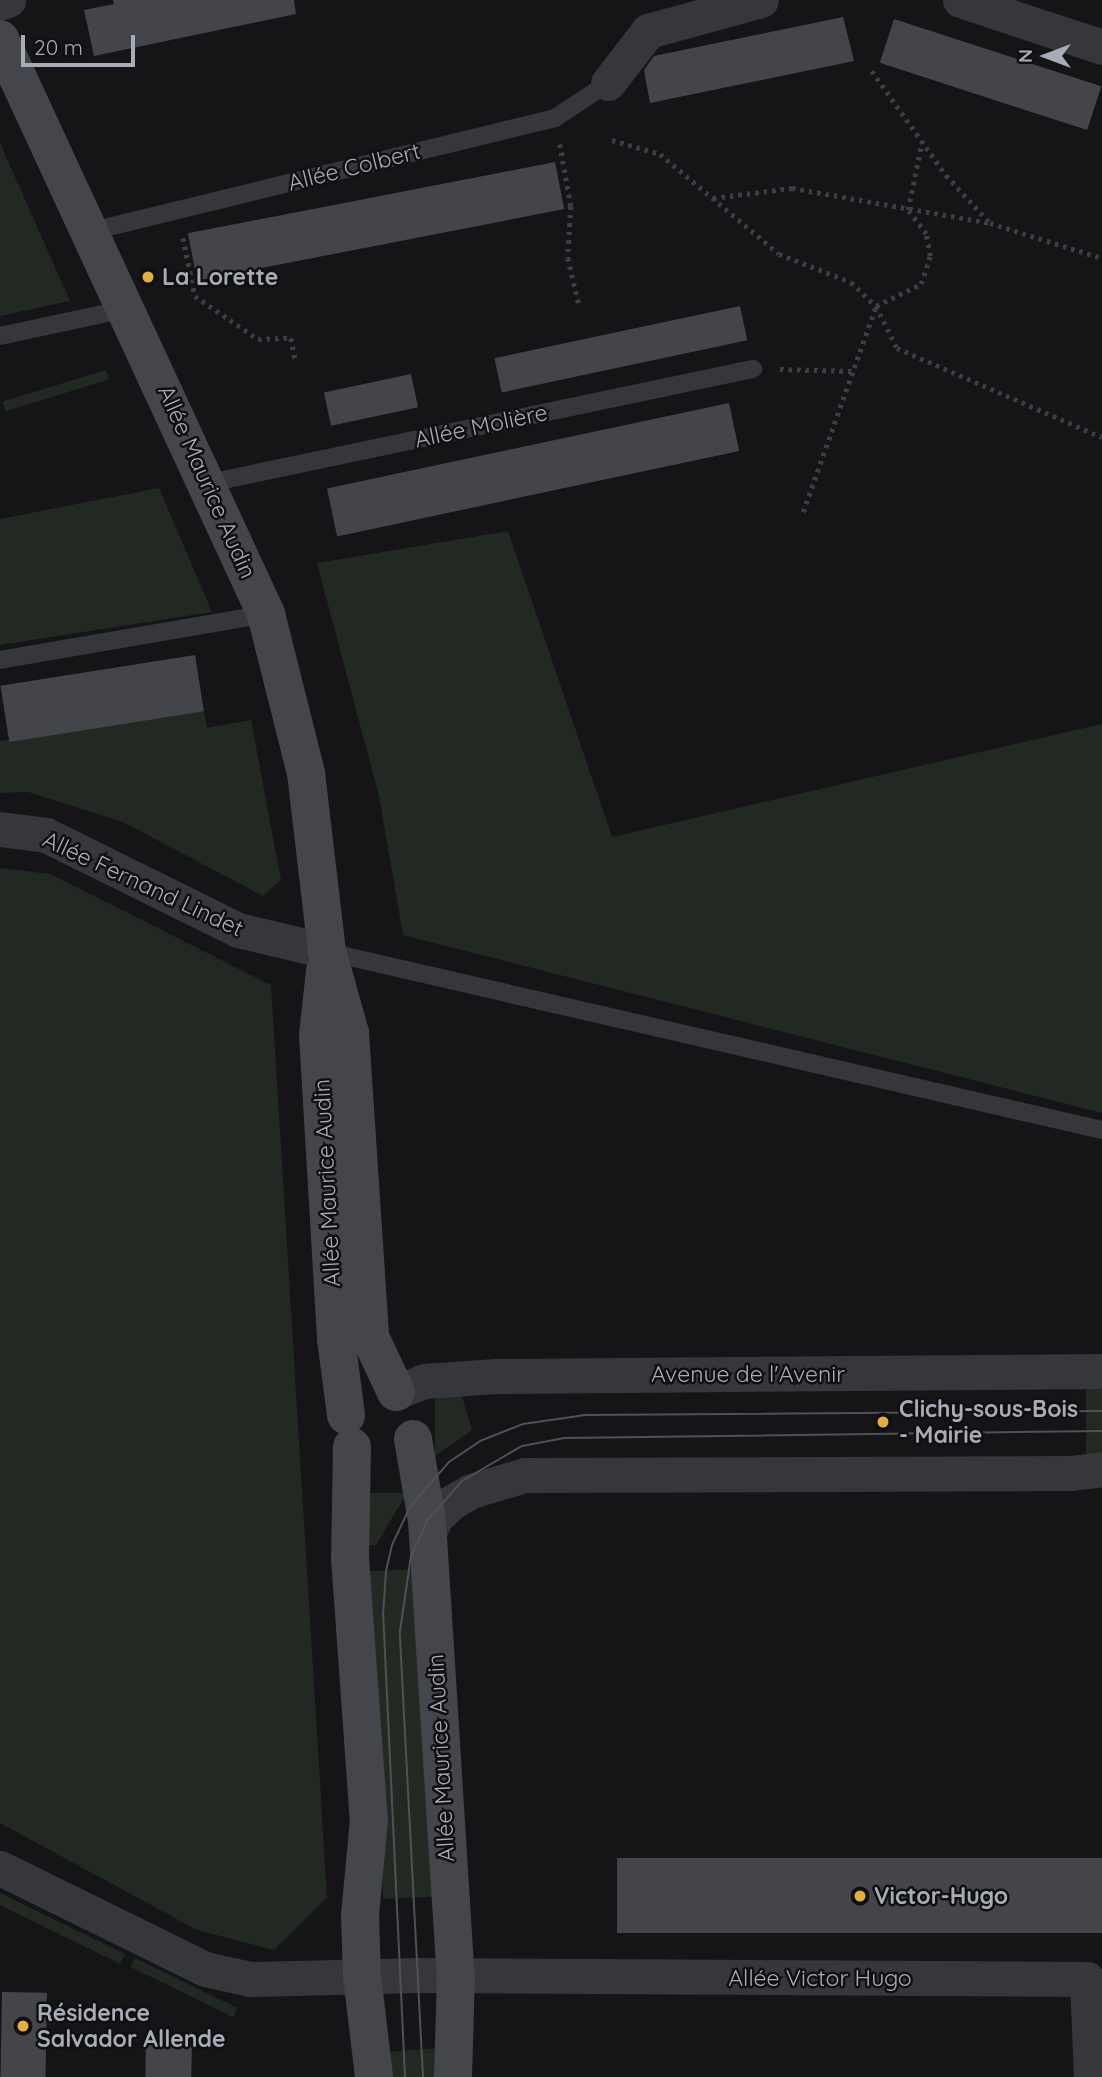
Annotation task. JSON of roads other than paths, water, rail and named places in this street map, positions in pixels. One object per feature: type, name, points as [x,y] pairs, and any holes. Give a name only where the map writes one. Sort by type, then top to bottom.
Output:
[{"type":"street","points":[[0,3],[8,0]]},
{"type":"street","points":[[608,83],[648,31],[723,4],[761,0]]},
{"type":"street","points":[[960,0],[1102,47]]},
{"type":"street","name":"Allée Maurice Audin","points":[[0,39],[209,483],[266,614],[306,772],[327,951],[350,1033],[370,1337],[396,1392]]},
{"type":"street","name":"Allée Fernand Lindet","points":[[0,829],[46,835],[238,930],[327,951]]},
{"type":"street","name":"Allée Maurice Audin","points":[[327,951],[318,1035],[336,1339],[349,1431],[350,1558],[369,1820],[360,1916],[362,1976],[374,2077]]},
{"type":"street","name":"Avenue de l'Avenir","points":[[396,1392],[424,1381],[496,1376],[1102,1371]]},
{"type":"street","points":[[410,1455],[415,1412],[396,1392],[371,1390],[352,1404],[349,1431],[369,1460],[410,1455],[441,1483],[471,1491]]},
{"type":"street","name":"Allée Maurice Audin","points":[[410,1455],[427,1536],[456,1976],[453,2077]]},
{"type":"street","points":[[427,1536],[436,1517],[471,1491],[525,1475],[1071,1473],[1102,1469]]},
{"type":"street","points":[[0,1868],[205,1969],[250,1979],[456,1976]]},
{"type":"street","name":"Allée Victor Hugo","points":[[456,1976],[1087,1979],[1091,2077]]},
{"type":"lane","name":"Allée Colbert","points":[[92,231],[555,118],[608,83]]},
{"type":"lane","points":[[0,336],[126,309]]},
{"type":"lane","name":"Allée Molière","points":[[209,483],[753,369]]},
{"type":"lane","points":[[0,660],[266,614]]},
{"type":"lane","points":[[327,951],[1102,1130]]},
{"type":"tram line","points":[[405,2077],[383,1616],[386,1571],[392,1545],[410,1507],[449,1462],[480,1441],[523,1424],[585,1415],[1102,1411]]},
{"type":"tram line","points":[[423,2077],[400,1631],[411,1556],[427,1521],[462,1481],[522,1446],[564,1438],[1102,1431]]},
{"type":"place","name":"La Lorette","points":[[148,277]]},
{"type":"place","name":"Clichy-sous-Bois - Mairie","points":[[883,1422]]},
{"type":"place","name":"Victor-Hugo","points":[[860,1896]]},
{"type":"place","name":"Résidence Salvador Allende","points":[[23,2026]]}]
